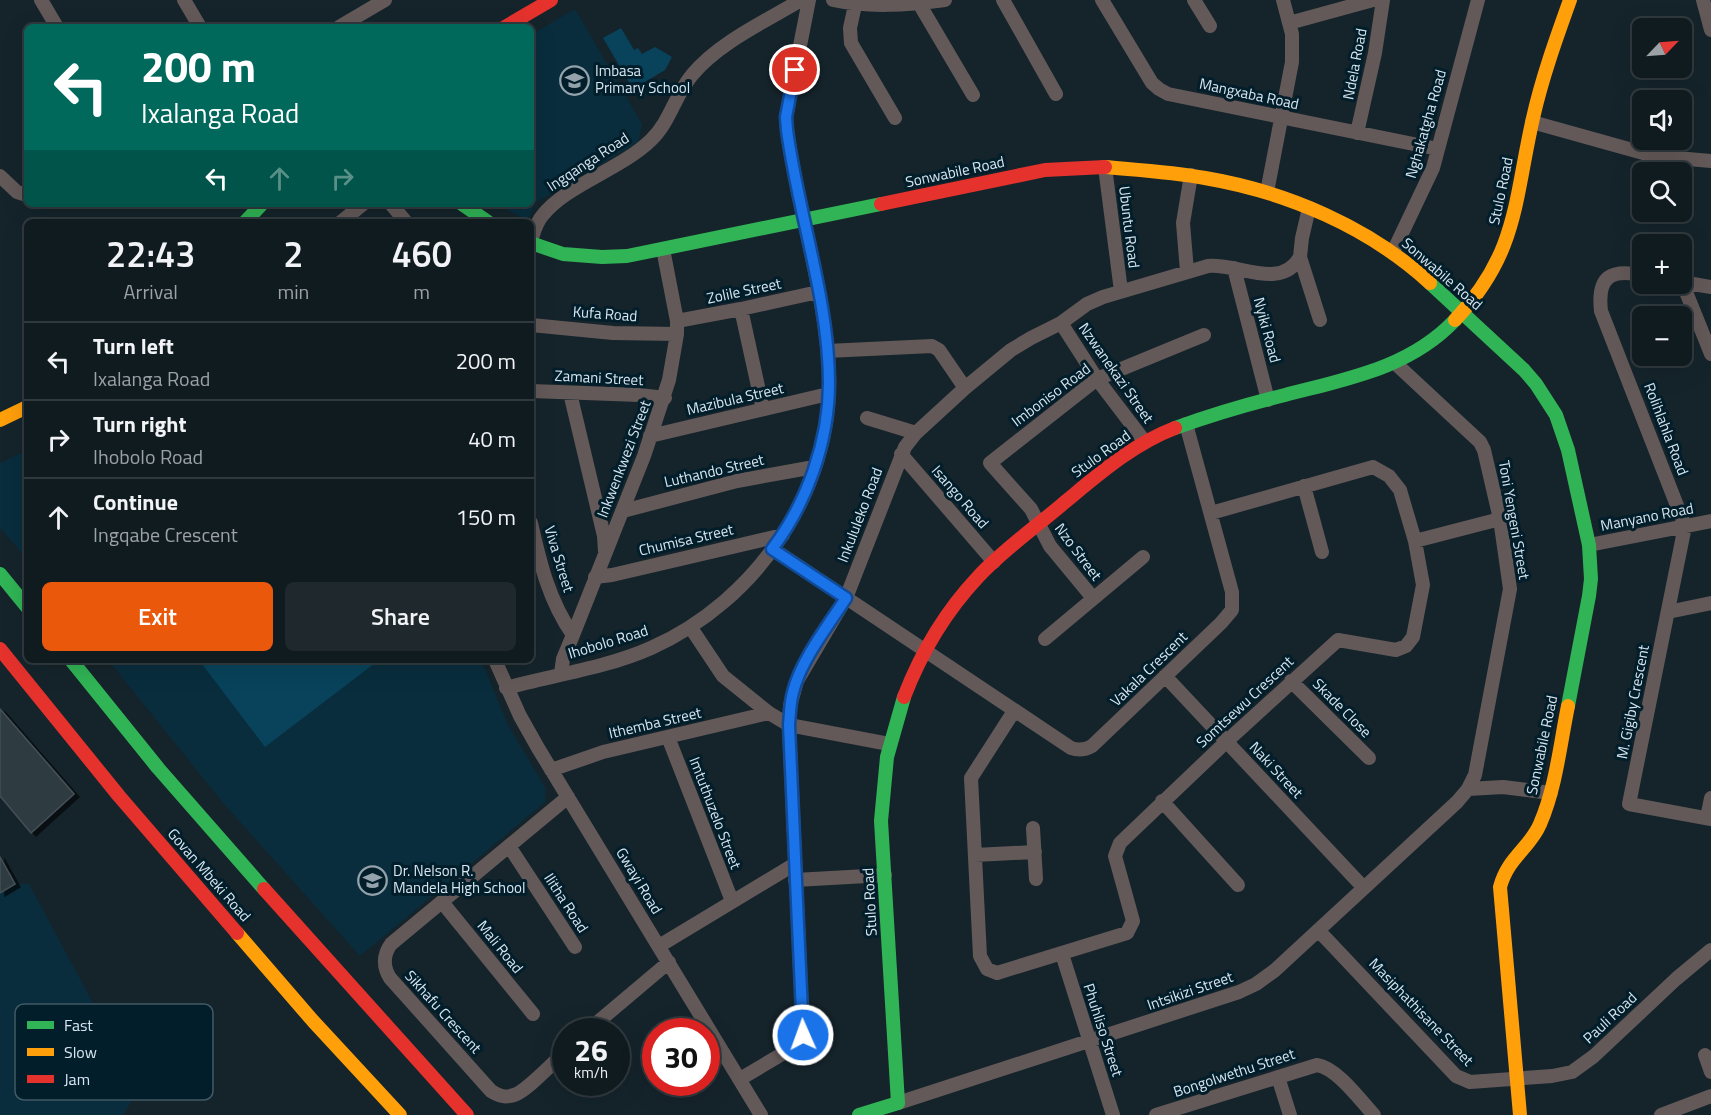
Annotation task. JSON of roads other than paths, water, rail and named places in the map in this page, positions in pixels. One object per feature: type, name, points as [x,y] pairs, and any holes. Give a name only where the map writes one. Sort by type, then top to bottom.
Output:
[{"type":"street","points":[[41,0],[55,24]]},
{"type":"street","points":[[184,0],[198,24]]},
{"type":"street","points":[[344,24],[385,0]]},
{"type":"street","points":[[510,24],[551,0]]},
{"type":"street","name":"Ingqanga Road","points":[[534,232],[550,207],[625,161],[652,139],[663,126],[690,77],[705,60],[801,0]]},
{"type":"street","name":"Ihobolo Road","points":[[506,688],[628,657],[691,628],[734,595],[751,578],[783,535],[795,514],[814,467],[826,418],[828,394],[827,351],[786,117],[809,0]]},
{"type":"street","points":[[833,0],[855,5],[945,0]]},
{"type":"street","points":[[1003,0],[1056,94]]},
{"type":"street","name":"Mangxaba Road","points":[[1102,0],[1141,67],[1159,89],[1168,94],[1438,150]]},
{"type":"street","points":[[1194,0],[1210,26]]},
{"type":"street","points":[[1267,192],[1292,62],[1292,34],[1283,0]]},
{"type":"street","points":[[1289,23],[1373,0]]},
{"type":"street","name":"Ndela Road","points":[[1357,133],[1375,52],[1383,0]]},
{"type":"street","name":"Nghakatgha Road","points":[[1393,252],[1428,181],[1478,0]]},
{"type":"street","name":"Stulo Road","points":[[898,1103],[882,795],[889,744],[902,697],[924,650],[963,594],[994,562],[1098,475],[1144,442],[1186,424],[1395,363],[1410,356],[1438,336],[1480,291],[1493,272],[1507,240],[1516,209],[1541,83],[1570,0]]},
{"type":"street","points":[[1703,0],[1711,30]]},
{"type":"street","points":[[918,2],[973,95]]},
{"type":"street","points":[[855,5],[850,28],[851,43],[895,118]]},
{"type":"street","points":[[1532,122],[1654,156],[1711,161]]},
{"type":"street","name":"Sonwabile Road","points":[[534,243],[563,254],[627,256],[1038,172],[1105,167],[1191,175],[1267,192],[1341,222],[1393,252],[1414,268],[1524,370],[1547,399],[1556,415],[1568,450],[1589,545],[1591,579],[1589,596],[1551,793],[1539,827],[1508,866],[1500,887],[1520,1115]]},
{"type":"street","name":"Ubuntu Road","points":[[1105,167],[1121,291]]},
{"type":"street","points":[[1186,271],[1183,223],[1191,175]]},
{"type":"street","points":[[0,176],[17,192],[24,194]]},
{"type":"street","points":[[248,219],[259,207]]},
{"type":"street","points":[[345,219],[359,207]]},
{"type":"street","points":[[394,207],[404,219]]},
{"type":"street","points":[[466,207],[484,219]]},
{"type":"street","points":[[1309,208],[1300,257],[1320,320]]},
{"type":"street","name":"Inkwenkwezi Street","points":[[561,674],[563,659],[623,511],[665,398],[677,327],[663,249]]},
{"type":"street","name":"Inkululeko Road","points":[[740,1079],[794,1047],[803,1035],[789,725],[791,700],[805,664],[846,598],[901,454],[916,433],[1011,350],[1061,323],[1087,304],[1186,271],[1218,265],[1279,274],[1292,269],[1300,257]]},
{"type":"street","name":"Nyiki Road","points":[[1234,268],[1268,400]]},
{"type":"street","name":"Rolihlahla Road","points":[[1632,273],[1610,275],[1605,280],[1601,290],[1601,311],[1686,526]]},
{"type":"street","points":[[1692,284],[1711,287]]},
{"type":"street","name":"Zolile Street","points":[[677,327],[741,309],[818,292]]},
{"type":"street","points":[[1687,294],[1711,354]]},
{"type":"street","points":[[741,309],[763,409]]},
{"type":"street","name":"Nzwanekazi Street","points":[[1061,323],[1097,379],[1144,442]]},
{"type":"street","name":"Kufa Road","points":[[534,325],[613,333],[677,327]]},
{"type":"street","name":"Imboniso Road","points":[[990,463],[1097,379],[1204,335]]},
{"type":"street","points":[[827,351],[932,346],[939,350],[965,388]]},
{"type":"street","name":"Toni Yengeni Street","points":[[1395,363],[1480,442],[1484,450],[1500,519],[1510,589],[1475,775],[1468,789]]},
{"type":"street","name":"Zamani Street","points":[[534,391],[665,398]]},
{"type":"street","points":[[570,393],[604,536],[605,553]]},
{"type":"street","name":"Mazibula Street","points":[[650,436],[828,394]]},
{"type":"street","points":[[0,420],[24,408]]},
{"type":"street","points":[[867,418],[916,433]]},
{"type":"street","name":"Vakala Crescent","points":[[772,549],[1071,748],[1087,749],[1232,610],[1232,592],[1186,424]]},
{"type":"street","name":"Isango Road","points":[[901,454],[994,562]]},
{"type":"street","name":"Nzo Street","points":[[990,463],[1031,509],[1050,546],[1093,598]]},
{"type":"street","name":"Luthando Street","points":[[623,511],[737,481],[814,467]]},
{"type":"street","name":"Somtsewu Crescent","points":[[1014,711],[971,778],[980,956],[984,966],[992,972],[1003,973],[1124,935],[1130,930],[1133,921],[1116,862],[1116,850],[1120,843],[1162,801],[1338,640],[1396,650],[1406,646],[1413,637],[1423,585],[1416,541],[1400,490],[1389,476],[1373,467],[1211,513]]},
{"type":"street","points":[[1304,486],[1322,552]]},
{"type":"street","points":[[1416,541],[1500,519]]},
{"type":"street","name":"Manyano Road","points":[[1589,545],[1711,521]]},
{"type":"street","name":"M. Gigiby Crescent","points":[[1686,526],[1629,804],[1709,818]]},
{"type":"street","name":"Viva Street","points":[[534,534],[548,588],[563,621],[573,635]]},
{"type":"street","name":"Chumisa Street","points":[[596,577],[783,535]]},
{"type":"street","name":"Nzo Street","points":[[1045,639],[1143,557]]},
{"type":"street","points":[[0,574],[24,603]]},
{"type":"street","points":[[1668,612],[1711,603]]},
{"type":"street","points":[[691,628],[723,676],[769,713],[789,725],[889,744]]},
{"type":"street","name":"Govan Mbeki Road","points":[[0,648],[119,796],[313,1021],[400,1115]]},
{"type":"street","name":"Govan Mbeki Road","points":[[72,663],[230,852],[467,1115]]},
{"type":"street","name":"Gwayi Road","points":[[496,663],[520,716],[551,770],[761,1115]]},
{"type":"street","name":"Naki Street","points":[[1165,676],[1363,887]]},
{"type":"street","name":"Skade Close","points":[[1291,681],[1369,758]]},
{"type":"street","name":"Ithemba Street","points":[[551,770],[603,752],[769,713]]},
{"type":"street","name":"Imtuthuzelo Street","points":[[668,737],[732,902]]},
{"type":"street","points":[[1468,789],[1503,787],[1551,793]]},
{"type":"street","name":"Intsikizi Street","points":[[859,1115],[1239,992],[1256,984],[1274,971],[1457,802],[1468,789]]},
{"type":"street","name":"Sikhafu Crescent","points":[[552,1063],[518,1094],[507,1097],[499,1096],[491,1091],[390,978],[385,968],[386,950],[568,797]]},
{"type":"street","points":[[1709,818],[1711,798]]},
{"type":"street","points":[[1162,801],[1238,885]]},
{"type":"street","points":[[1033,828],[1036,879]]},
{"type":"street","name":"Ilitha Road","points":[[509,846],[575,947]]},
{"type":"street","points":[[975,855],[1035,852]]},
{"type":"street","points":[[659,946],[795,864]]},
{"type":"street","points":[[795,880],[885,875]]},
{"type":"street","name":"Mali Road","points":[[442,902],[533,1014]]},
{"type":"street","name":"Masiphathisane Street","points":[[1318,930],[1456,1076],[1470,1082],[1516,1079]]},
{"type":"street","name":"Pauli Road","points":[[1516,1079],[1572,1072],[1711,950]]},
{"type":"street","name":"Phuhliso Street","points":[[1062,954],[1113,1115]]},
{"type":"street","points":[[603,1018],[669,962]]},
{"type":"street","points":[[1705,1055],[1711,1072]]},
{"type":"street","name":"Bongolwethu Street","points":[[1156,1115],[1306,1068],[1322,1066],[1336,1075],[1374,1115]]},
{"type":"street","points":[[1278,1077],[1290,1115]]},
{"type":"street","points":[[1661,1115],[1711,1096]]},
{"type":"place","name":"Imbasa Primary School","points":[[574,80]]},
{"type":"place","name":"Dr. Nelson R. Mandela High School","points":[[372,880]]}]
